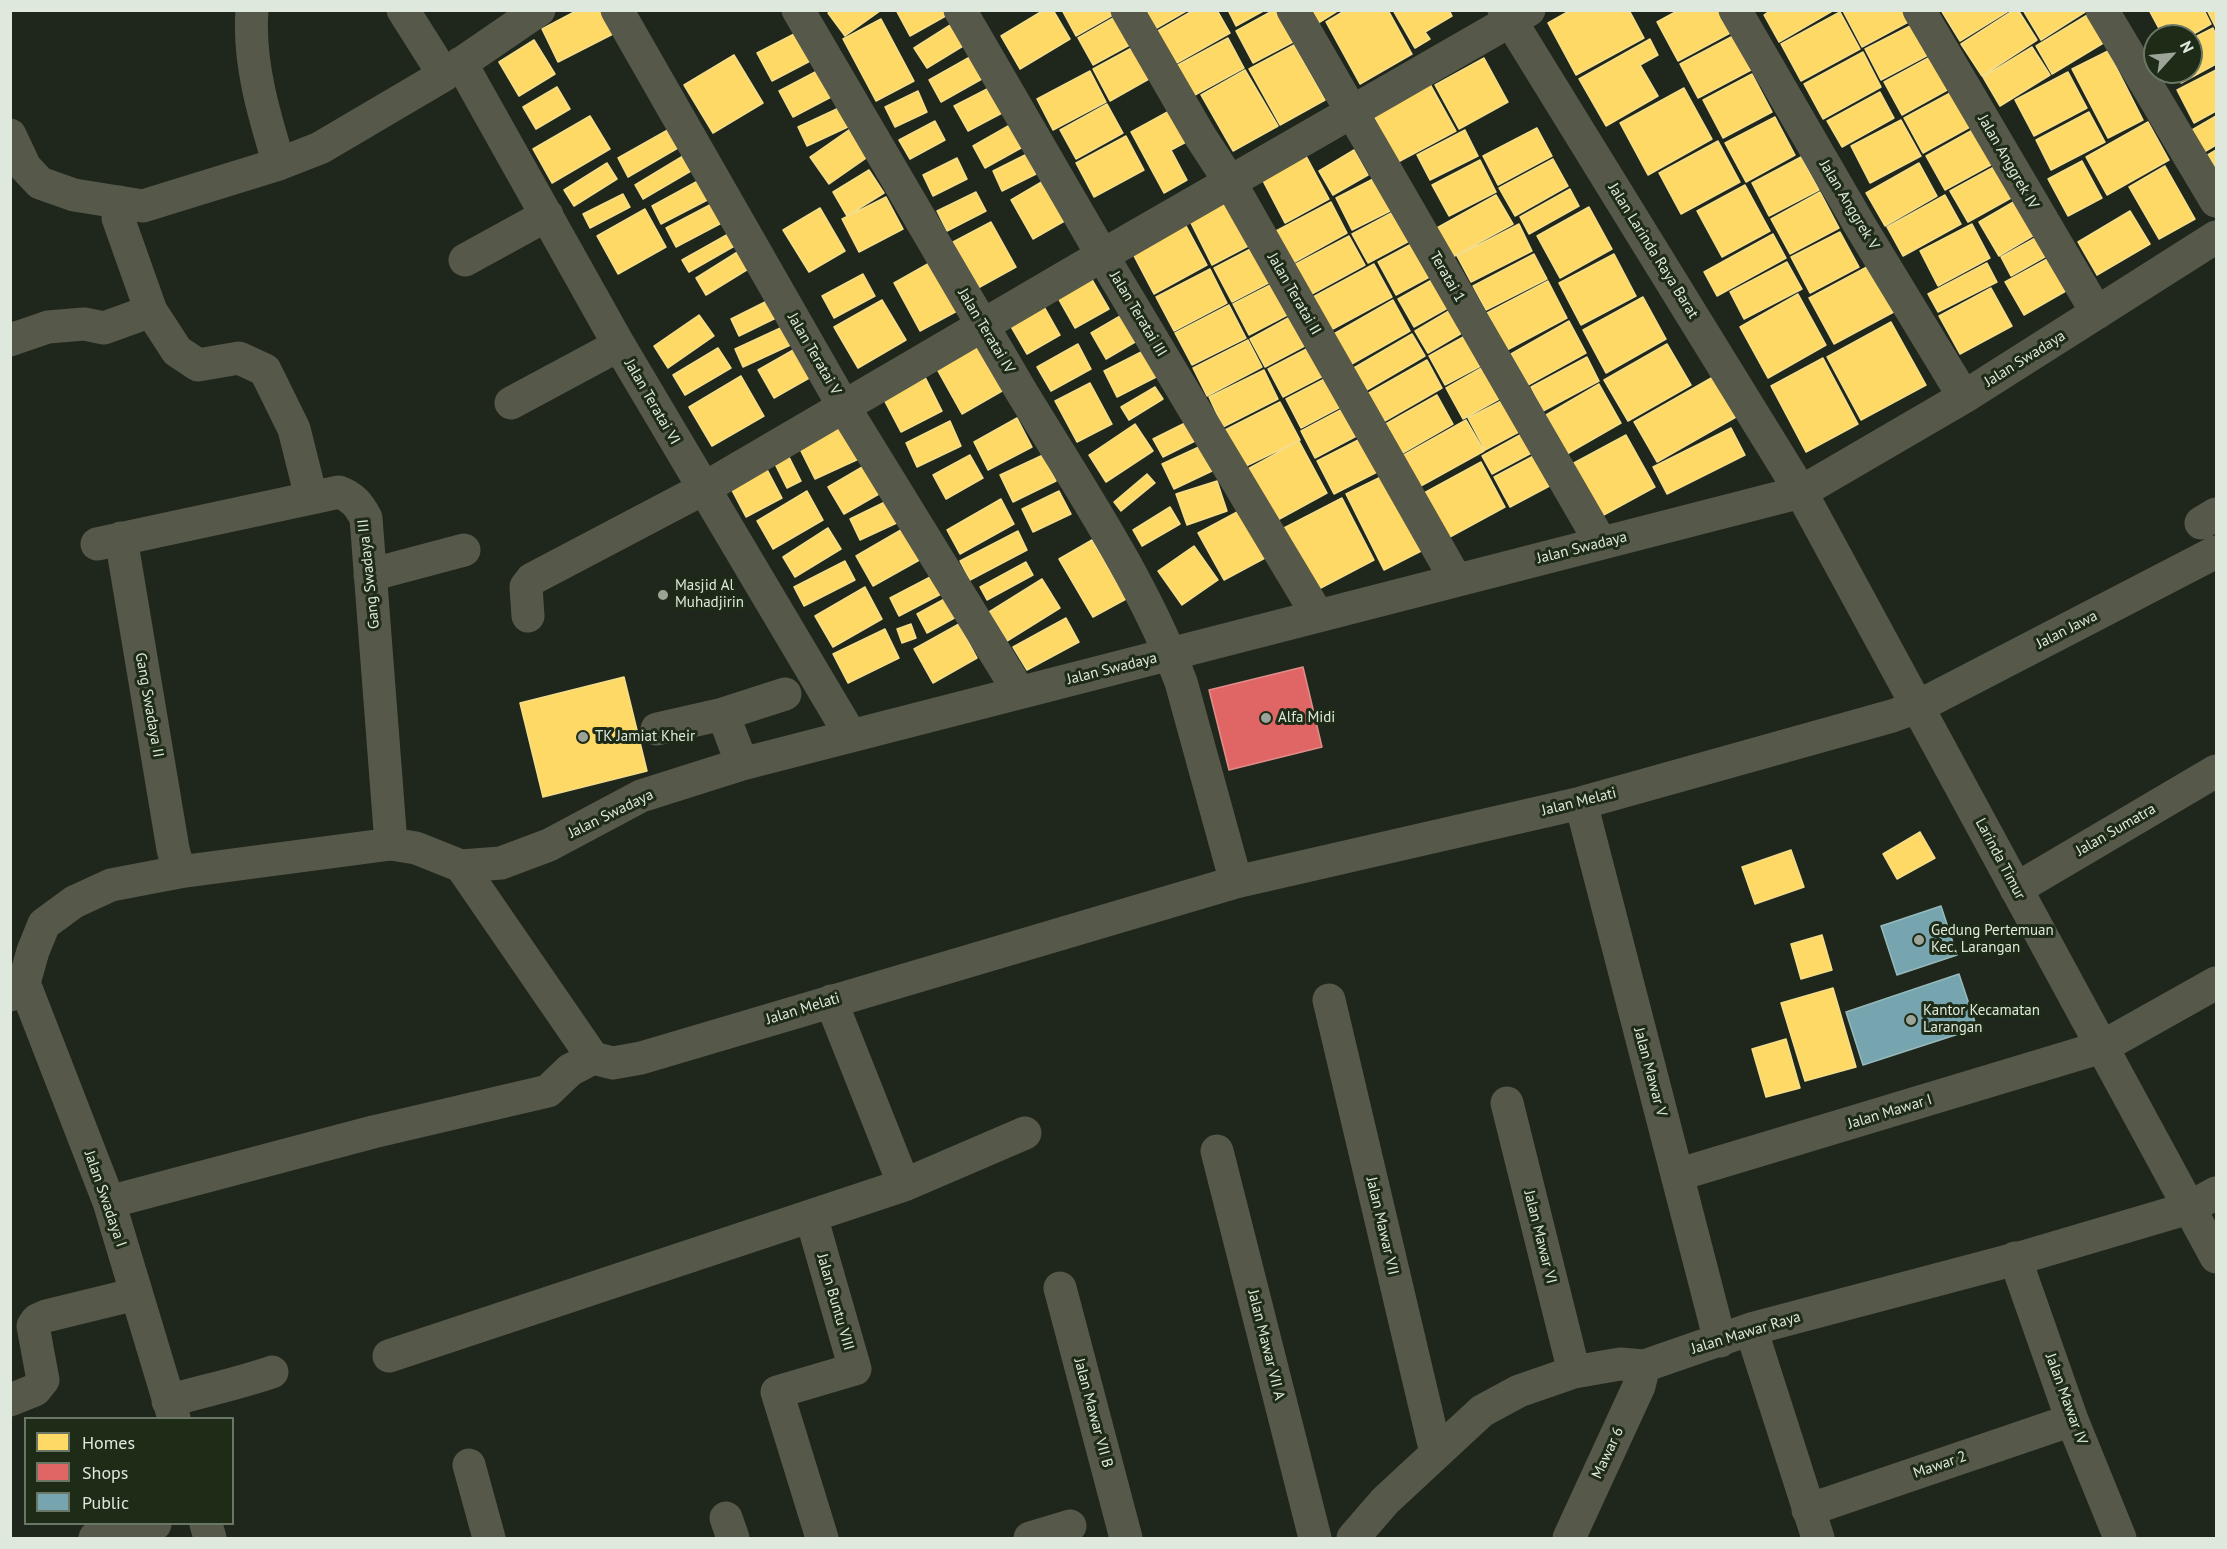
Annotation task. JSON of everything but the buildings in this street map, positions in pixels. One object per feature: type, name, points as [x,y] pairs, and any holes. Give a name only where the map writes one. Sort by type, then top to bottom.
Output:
[{"type":"street","points":[[252,10],[250,38],[266,124],[279,164]]},
{"type":"street","name":"Jalan Teratai VI","points":[[403,10],[453,69],[547,215],[703,489],[851,736]]},
{"type":"street","points":[[10,135],[25,167],[40,183],[74,195],[143,206],[279,164],[320,148],[453,69],[539,10]]},
{"type":"street","name":"Jalan Teratai V","points":[[617,10],[844,407],[1018,693]]},
{"type":"street","name":"Jalan Teratai IV","points":[[798,10],[982,326],[1116,549],[1170,654]]},
{"type":"street","name":"Jalan Teratai III","points":[[960,10],[1318,616]]},
{"type":"street","name":"Jalan Teratai II","points":[[1127,10],[1200,136],[1230,182],[1456,580]]},
{"type":"street","name":"Teratai 1","points":[[1293,10],[1601,543]]},
{"type":"street","name":"Jalan Anggrek V","points":[[1735,10],[1859,224],[1964,397]]},
{"type":"street","name":"Jalan Anggrek IV","points":[[1919,10],[2097,313]]},
{"type":"street","points":[[2102,10],[2217,201]]},
{"type":"street","points":[[528,616],[526,587],[532,579],[703,489],[1515,14]]},
{"type":"street","name":"Jalan Larinda Raya Barat","points":[[1515,14],[1801,492]]},
{"type":"street","points":[[120,202],[117,218],[151,311],[177,351],[198,365],[239,358],[266,370],[294,429],[311,497]]},
{"type":"street","points":[[465,260],[547,215]]},
{"type":"street","name":"Jalan Swadaya","points":[[17,989],[44,924],[66,908],[111,885],[179,872],[391,844],[416,848],[461,866],[501,863],[549,845],[641,796],[742,764],[1801,492],[1964,397],[2217,237]]},
{"type":"street","points":[[10,340],[48,327],[84,324],[104,328],[151,311]]},
{"type":"street","points":[[511,403],[619,345]]},
{"type":"street","name":"Gang Swadaya III","points":[[109,541],[311,497],[339,492],[350,495],[366,518],[391,844]]},
{"type":"street","name":"Larinda Timur","points":[[1801,492],[2102,1047],[2203,1201],[2217,1257]]},
{"type":"street","name":"Gang Swadaya II","points":[[109,541],[179,872]]},
{"type":"street","points":[[370,574],[464,550]]},
{"type":"street","name":"Jalan Jawa","points":[[1917,707],[2217,552]]},
{"type":"street","points":[[1170,654],[1181,682],[1236,882]]},
{"type":"street","points":[[657,729],[723,714],[785,694]]},
{"type":"street","name":"Jalan Melati","points":[[593,1058],[613,1063],[641,1058],[1236,882],[1581,803],[1917,707]]},
{"type":"street","points":[[723,714],[742,764]]},
{"type":"street","name":"Jalan Sumatra","points":[[2016,889],[2217,771]]},
{"type":"street","name":"Jalan Mawar V","points":[[1581,803],[1720,1341]]},
{"type":"street","points":[[109,1202],[374,1132],[548,1091],[570,1070],[593,1058],[461,866]]},
{"type":"street","name":"Jalan Mawar I","points":[[1677,1175],[2102,1047],[2217,983]]},
{"type":"street","name":"Jalan Swadaya I","points":[[17,989],[109,1202],[171,1410]]},
{"type":"street","name":"Jalan Mawar VII","points":[[1329,1000],[1436,1453]]},
{"type":"street","points":[[831,1001],[904,1185]]},
{"type":"street","name":"Jalan Mawar VI","points":[[1507,1102],[1574,1372]]},
{"type":"street","points":[[389,1356],[904,1185],[1025,1132]]},
{"type":"street","name":"Jalan Mawar VII A","points":[[1218,1151],[1315,1539]]},
{"type":"street","name":"Jalan Mawar Raya","points":[[1353,1539],[1385,1501],[1482,1411],[1519,1391],[1574,1372],[1620,1364],[1644,1366],[1751,1329],[2015,1258],[2203,1201]]},
{"type":"street","name":"Jalan Buntu VIII","points":[[811,1216],[855,1369],[777,1392],[822,1539]]},
{"type":"street","name":"Jalan Mawar IV","points":[[2015,1258],[2072,1420],[2120,1539]]},
{"type":"street","name":"Jalan Mawar VII B","points":[[1060,1288],[1126,1539]]},
{"type":"street","points":[[10,1400],[35,1390],[43,1380],[33,1326],[37,1320],[136,1294]]},
{"type":"street","points":[[1751,1329],[1813,1524]]},
{"type":"street","name":"Mawar 6","points":[[1569,1539],[1640,1386],[1644,1366]]},
{"type":"street","points":[[171,1410],[213,1388],[236,1384],[272,1372]]},
{"type":"street","name":"Mawar 2","points":[[1813,1524],[2072,1420]]},
{"type":"street","points":[[469,1465],[489,1539]]},
{"type":"street","points":[[94,1539],[151,1525]]},
{"type":"street","points":[[1030,1539],[1070,1526]]},
{"type":"place","name":"Masjid Al Muhadjirin","points":[[663,595]]},
{"type":"place","name":"Alfa Midi","points":[[1266,718]]},
{"type":"place","name":"TK Jamiat Kheir","points":[[583,737]]},
{"type":"place","name":"Gedung Pertemuan Kec. Larangan","points":[[1919,940]]},
{"type":"place","name":"Kantor Kecamatan Larangan","points":[[1911,1020]]}]
